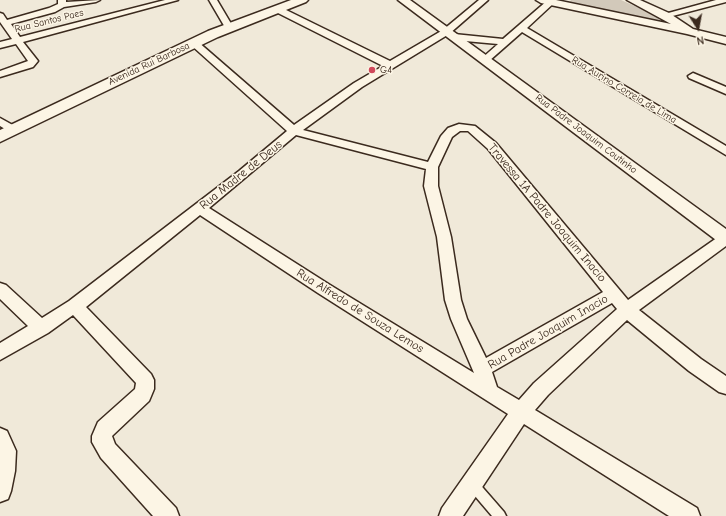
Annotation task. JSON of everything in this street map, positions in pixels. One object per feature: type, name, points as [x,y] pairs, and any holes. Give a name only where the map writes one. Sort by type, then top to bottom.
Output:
[{"type":"main road","name":"Avenida Rui Barbosa","points":[[0,137],[229,27],[302,0]]},
{"type":"street","points":[[0,74],[30,65],[33,61],[16,40],[3,20],[52,10],[62,2],[96,0]]},
{"type":"street","name":"Rua Santos Paes","points":[[0,45],[174,0]]},
{"type":"street","points":[[213,0],[229,27]]},
{"type":"street","name":"Rua Padre Joaquim Coutinho","points":[[403,0],[486,59],[726,239]]},
{"type":"street","name":"Rua Madre de Deus","points":[[0,352],[42,328],[75,306],[200,208],[294,131],[358,85],[390,65],[450,34],[484,0]]},
{"type":"street","points":[[632,0],[665,15],[690,31]]},
{"type":"street","points":[[665,15],[726,0]]},
{"type":"street","points":[[486,59],[522,29],[546,1],[690,31],[726,41]]},
{"type":"street","points":[[277,9],[390,65]]},
{"type":"street","name":"Rua Aurino Correia de Lima","points":[[522,29],[726,152]]},
{"type":"street","points":[[450,34],[506,42]]},
{"type":"street","points":[[194,43],[294,131],[432,167],[430,186],[444,237],[453,300],[459,319],[482,369],[489,390]]},
{"type":"street","points":[[693,76],[726,91]]},
{"type":"street","points":[[0,121],[14,130]]},
{"type":"street","name":"Travessa 1A Padre Joaquim Inacio","points":[[432,167],[447,136],[452,130],[460,127],[471,128],[477,132],[492,146],[627,310],[695,365],[726,386]]},
{"type":"street","name":"Rua Alfredo de Souza Lemos","points":[[200,208],[324,289],[489,390],[521,412],[689,516]]},
{"type":"street","points":[[450,516],[521,412],[541,388],[627,310],[726,239]]},
{"type":"street","points":[[0,289],[42,328]]},
{"type":"street","name":"Rua Padre Joaquim Inacio","points":[[482,369],[614,294]]},
{"type":"street","points":[[75,306],[145,380],[145,389],[142,395],[105,429],[102,436],[102,442],[108,451],[168,516]]},
{"type":"street","points":[[0,438],[6,452],[5,472],[0,492]]},
{"type":"lane","points":[[472,484],[500,516]]},
{"type":"shaded area","points":[[571,0],[621,0],[655,15],[661,21],[569,3]]},
{"type":"place","name":"G4","points":[[372,70]]}]
